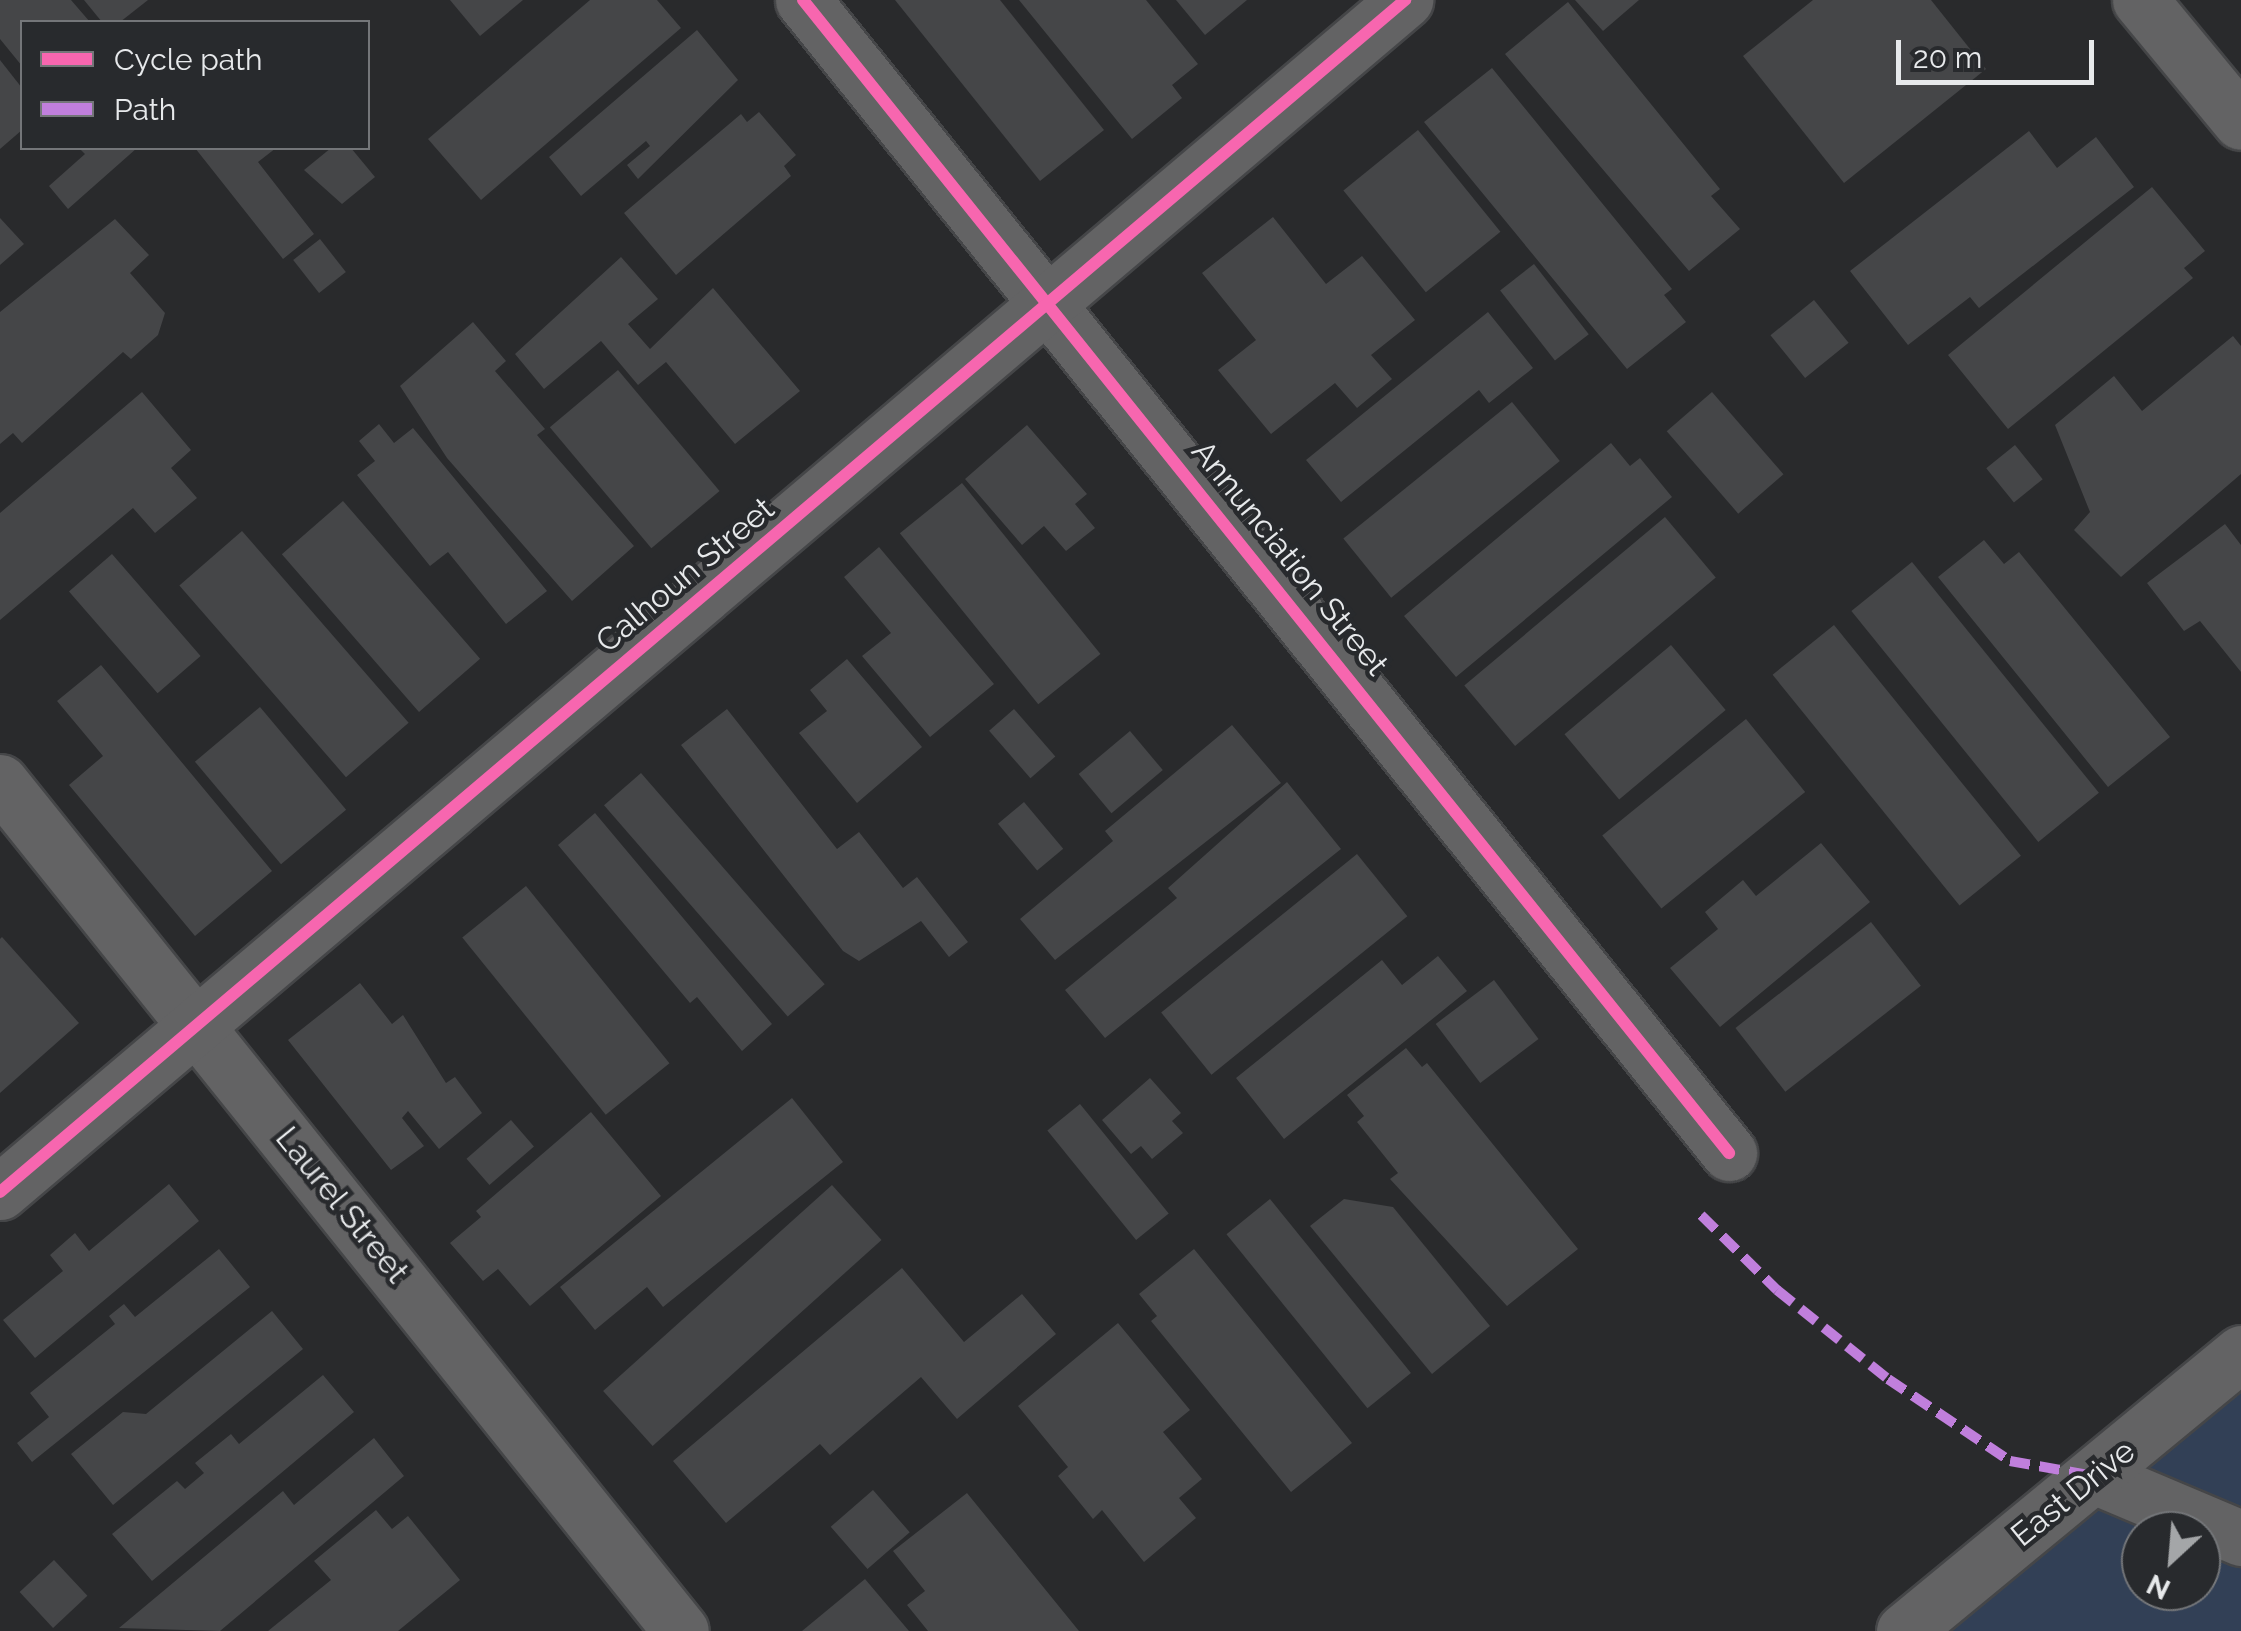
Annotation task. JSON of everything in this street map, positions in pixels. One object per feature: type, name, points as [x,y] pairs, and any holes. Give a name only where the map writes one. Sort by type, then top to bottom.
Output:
[{"type":"street","name":"Annunciation Street","points":[[803,0],[1049,300],[1729,1153]]},
{"type":"street","name":"Calhoun Street","points":[[0,1192],[1405,0]]},
{"type":"street","points":[[2140,0],[2230,86]]},
{"type":"street","name":"Laurel Street","points":[[0,782],[682,1631]]},
{"type":"street","name":"East Drive","points":[[1904,1631],[2241,1353]]},
{"type":"street","points":[[2094,1476],[2241,1538]]},
{"type":"shaded area","points":[[2241,1359],[2241,1631],[1911,1631]]},
{"type":"building","points":[[0,0],[71,0],[88,20],[20,20],[20,64],[0,39]]},
{"type":"building","points":[[84,0],[148,0],[123,20],[100,20]]},
{"type":"building","points":[[450,0],[523,0],[480,36]]},
{"type":"building","points":[[590,0],[657,0],[681,28],[481,200],[428,139]]},
{"type":"building","points":[[895,0],[1000,0],[1104,130],[1040,181]]},
{"type":"building","points":[[1019,0],[1146,0],[1198,64],[1172,85],[1182,98],[1132,139]]},
{"type":"building","points":[[1176,0],[1247,0],[1205,35]]},
{"type":"building","points":[[1575,0],[1639,0],[1603,31]]},
{"type":"building","points":[[1813,0],[1931,0],[1986,69],[1844,183],[1743,56]]},
{"type":"building","points":[[1568,2],[1720,189],[1711,196],[1740,229],[1689,271],[1505,54]]},
{"type":"building","points":[[697,30],[738,80],[638,179],[627,165],[650,146],[646,141],[581,196],[549,157]]},
{"type":"building","points":[[0,60],[20,85],[20,132],[0,149]]},
{"type":"building","points":[[1492,68],[1672,289],[1664,295],[1686,322],[1627,369],[1424,122]]},
{"type":"building","points":[[759,112],[796,155],[784,166],[791,176],[676,275],[624,213],[741,114],[747,122]]},
{"type":"building","points":[[1418,130],[1500,232],[1426,292],[1343,190]]},
{"type":"building","points":[[2029,131],[2057,168],[2096,137],[2134,187],[1979,308],[1970,297],[1908,345],[1850,271]]},
{"type":"building","points":[[81,150],[135,150],[68,209],[49,186],[85,154]]},
{"type":"building","points":[[197,150],[273,150],[258,162],[314,234],[283,259]]},
{"type":"building","points":[[329,150],[353,150],[375,177],[342,204],[304,170]]},
{"type":"building","points":[[2152,187],[2205,251],[2184,268],[2193,278],[2008,429],[1948,355]]},
{"type":"building","points":[[1273,217],[1326,284],[1362,256],[1415,320],[1371,355],[1392,379],[1357,408],[1335,383],[1271,434],[1218,370],[1256,340],[1202,273]]},
{"type":"building","points":[[0,218],[24,244],[0,265]]},
{"type":"building","points":[[115,219],[149,255],[130,273],[165,313],[158,335],[131,359],[123,352],[22,443],[13,433],[0,444],[0,312]]},
{"type":"building","points":[[320,239],[346,272],[319,293],[293,260]]},
{"type":"building","points":[[621,257],[658,299],[628,324],[650,349],[713,288],[800,391],[735,444],[666,362],[638,385],[601,341],[544,389],[515,354]]},
{"type":"building","points":[[1534,264],[1589,334],[1555,361],[1500,290]]},
{"type":"building","points":[[1814,300],[1849,343],[1805,378],[1770,335]]},
{"type":"building","points":[[1488,312],[1533,368],[1489,403],[1479,390],[1341,502],[1306,460]]},
{"type":"building","points":[[473,322],[506,361],[495,371],[545,429],[537,435],[634,546],[572,601],[447,458],[400,386]]},
{"type":"building","points":[[2233,336],[2241,346],[2241,474],[2121,577],[2074,530],[2090,512],[2055,425],[2114,376],[2142,411]]},
{"type":"building","points":[[618,370],[720,491],[651,548],[550,427]]},
{"type":"building","points":[[142,392],[191,450],[171,468],[197,498],[155,533],[133,508],[0,620],[0,513]]},
{"type":"building","points":[[1712,392],[1784,474],[1738,514],[1667,431]]},
{"type":"building","points":[[1512,402],[1560,461],[1391,598],[1343,539]]},
{"type":"building","points":[[379,424],[394,443],[413,428],[547,591],[506,624],[448,552],[430,566],[357,475],[375,461],[359,441]]},
{"type":"building","points":[[1027,425],[1087,494],[1075,504],[1095,528],[1066,551],[1044,526],[1022,545],[965,479]]},
{"type":"building","points":[[1611,443],[1630,466],[1640,458],[1672,497],[1456,677],[1404,616]]},
{"type":"building","points":[[2015,445],[2043,479],[2014,502],[1986,468]]},
{"type":"building","points":[[962,483],[1100,654],[1038,704],[900,533]]},
{"type":"building","points":[[343,501],[480,659],[419,712],[282,554]]},
{"type":"building","points":[[1665,517],[1716,578],[1515,746],[1464,685]]},
{"type":"building","points":[[2225,524],[2241,545],[2241,672],[2200,621],[2184,631],[2147,583]]},
{"type":"building","points":[[242,531],[409,723],[346,777],[179,585]]},
{"type":"building","points":[[1984,540],[2004,564],[2019,552],[2170,737],[2108,787],[1938,577]]},
{"type":"building","points":[[879,547],[994,684],[930,737],[862,656],[891,633],[844,577]]},
{"type":"building","points":[[112,554],[201,656],[158,693],[69,591]]},
{"type":"building","points":[[1912,562],[2099,793],[2038,842],[1851,611]]},
{"type":"building","points":[[1834,625],[2021,856],[1960,906],[1773,675]]},
{"type":"building","points":[[1671,645],[1726,710],[1619,799],[1565,734]]},
{"type":"building","points":[[847,659],[922,747],[857,803],[799,733],[827,711],[810,690]]},
{"type":"building","points":[[101,665],[272,871],[195,936],[69,785],[103,756],[57,701]]},
{"type":"building","points":[[260,707],[346,810],[281,864],[195,762]]},
{"type":"building","points":[[727,709],[837,849],[859,832],[903,888],[917,877],[968,942],[949,957],[921,921],[859,961],[843,951],[681,745]]},
{"type":"building","points":[[1014,709],[1055,757],[1030,778],[989,731]]},
{"type":"building","points":[[1746,719],[1805,792],[1661,908],[1602,835]]},
{"type":"building","points":[[1232,725],[1281,783],[1055,960],[1020,919],[1113,841],[1105,831]]},
{"type":"building","points":[[1130,731],[1163,770],[1111,813],[1079,774]]},
{"type":"building","points":[[641,773],[825,984],[788,1016],[604,805]]},
{"type":"building","points":[[1287,782],[1341,849],[1105,1038],[1065,990],[1177,898],[1168,888]]},
{"type":"building","points":[[1024,802],[1063,849],[1037,871],[998,824]]},
{"type":"building","points":[[595,813],[772,1024],[742,1051],[697,997],[690,1003],[558,845]]},
{"type":"building","points":[[1821,843],[1870,902],[1720,1027],[1670,968],[1718,929],[1705,912],[1743,880],[1756,896]]},
{"type":"building","points":[[1357,854],[1407,916],[1212,1075],[1161,1013]]},
{"type":"building","points":[[526,886],[669,1063],[606,1115],[462,938]]},
{"type":"building","points":[[1871,922],[1921,986],[1785,1092],[1735,1028]]},
{"type":"building","points":[[0,939],[79,1023],[0,1093]]},
{"type":"building","points":[[1438,956],[1467,991],[1284,1139],[1236,1078],[1382,960],[1402,985]]},
{"type":"building","points":[[1494,980],[1539,1039],[1480,1083],[1436,1024]]},
{"type":"building","points":[[360,983],[392,1024],[403,1015],[446,1083],[455,1077],[482,1113],[439,1149],[408,1111],[402,1118],[424,1146],[391,1170],[288,1040]]},
{"type":"building","points":[[1406,1048],[1422,1067],[1427,1063],[1578,1249],[1507,1306],[1390,1179],[1398,1173],[1357,1122],[1364,1116],[1347,1095]]},
{"type":"building","points":[[1150,1078],[1181,1113],[1172,1121],[1183,1133],[1152,1159],[1141,1146],[1131,1154],[1102,1120]]},
{"type":"building","points":[[792,1098],[843,1162],[663,1307],[647,1287],[595,1330],[560,1287]]},
{"type":"building","points":[[1080,1104],[1169,1214],[1136,1240],[1047,1130]]},
{"type":"building","points":[[591,1112],[661,1196],[530,1306],[498,1269],[483,1281],[450,1243],[481,1217],[476,1211]]},
{"type":"building","points":[[511,1120],[534,1146],[489,1185],[466,1159]]},
{"type":"building","points":[[169,1184],[199,1221],[35,1358],[3,1320],[63,1271],[50,1255],[75,1233],[89,1251]]},
{"type":"building","points":[[832,1185],[882,1240],[653,1446],[603,1391]]},
{"type":"building","points":[[1270,1199],[1411,1373],[1367,1408],[1226,1234]]},
{"type":"building","points":[[1344,1199],[1393,1207],[1490,1326],[1432,1374],[1310,1226]]},
{"type":"building","points":[[219,1249],[250,1287],[32,1462],[17,1443],[49,1417],[30,1393],[115,1324],[109,1316],[124,1304],[135,1317]]},
{"type":"building","points":[[1194,1249],[1352,1443],[1291,1492],[1151,1321],[1157,1316],[1139,1294]]},
{"type":"building","points":[[902,1268],[964,1342],[1022,1294],[1056,1334],[957,1419],[921,1377],[830,1455],[820,1444],[726,1523],[673,1461]]},
{"type":"building","points":[[272,1311],[303,1349],[113,1505],[71,1454],[123,1412],[146,1414]]},
{"type":"building","points":[[1118,1323],[1190,1410],[1163,1432],[1202,1479],[1179,1498],[1196,1518],[1144,1562],[1102,1510],[1093,1519],[1058,1476],[1068,1467],[1018,1406]]},
{"type":"building","points":[[323,1375],[354,1412],[152,1581],[112,1534],[177,1481],[185,1489],[204,1473],[195,1463],[231,1434],[239,1444]]},
{"type":"building","points":[[374,1438],[404,1476],[220,1631],[119,1628],[283,1491],[294,1505]]},
{"type":"building","points":[[873,1490],[910,1532],[867,1569],[831,1527]]},
{"type":"building","points":[[967,1493],[1079,1631],[928,1631],[907,1605],[925,1591],[893,1551]]},
{"type":"building","points":[[376,1510],[392,1529],[408,1516],[460,1580],[398,1631],[268,1631],[331,1580],[314,1561]]},
{"type":"building","points":[[54,1560],[87,1596],[53,1628],[20,1592]]},
{"type":"building","points":[[865,1579],[909,1631],[802,1631]]},
{"type":"marked path","points":[[1701,1215],[1777,1290],[1888,1379],[2010,1461],[2094,1476]]},
{"type":"cycle path","points":[[803,0],[1729,1153]]},
{"type":"cycle path","points":[[0,1192],[1405,0]]}]
